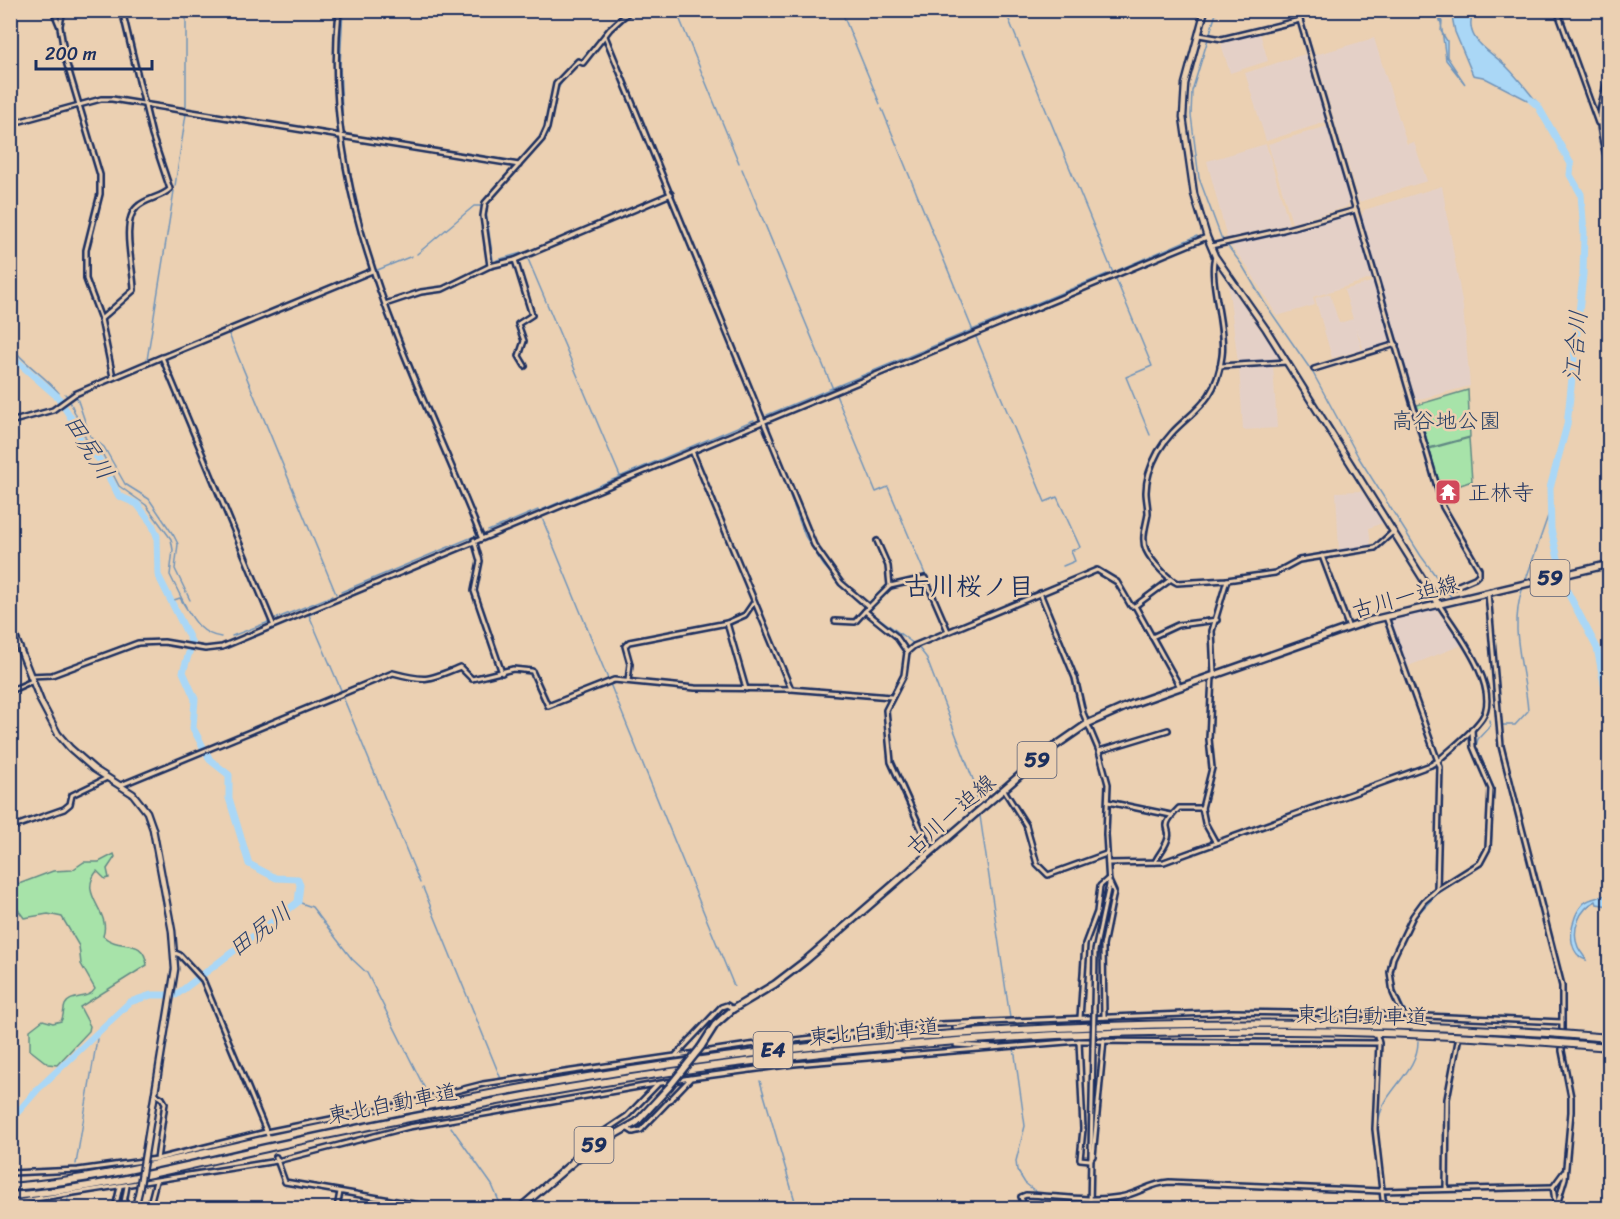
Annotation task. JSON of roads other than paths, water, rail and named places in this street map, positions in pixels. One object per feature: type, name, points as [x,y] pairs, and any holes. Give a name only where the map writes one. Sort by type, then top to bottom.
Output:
[{"type":"highway","name":"東北自動車道","points":[[10,1187],[118,1173],[401,1111],[511,1090],[703,1059],[808,1046],[1002,1029],[1164,1023],[1333,1023],[1610,1038]]},
{"type":"highway","name":"東北自動車道","points":[[10,1196],[119,1182],[379,1123],[513,1098],[704,1067],[809,1054],[1004,1038],[1199,1031],[1379,1032],[1610,1047]]},
{"type":"main road","name":"59","points":[[1489,593],[1610,564]]},
{"type":"main road","name":"古川一迫線","points":[[520,1209],[595,1144],[628,1129],[646,1115],[701,1047],[715,1025],[733,1009],[784,978],[1047,751],[1087,724],[1132,704],[1349,628],[1438,603],[1489,593]]},
{"type":"street","points":[[53,10],[60,27],[65,58],[82,107],[101,189],[86,250],[86,271],[88,287],[101,320],[113,376]]},
{"type":"street","points":[[60,27],[63,10]]},
{"type":"street","points":[[101,320],[135,290],[129,232],[133,211],[141,203],[153,200],[170,189],[144,104],[122,10]]},
{"type":"street","points":[[339,10],[336,71],[340,135],[352,205],[372,271],[481,537]]},
{"type":"street","points":[[1108,863],[1164,862],[1431,765],[1472,729],[1484,713],[1484,682],[1475,660],[1287,362],[1215,256],[1207,237],[1194,194],[1183,117],[1185,84],[1205,10]]},
{"type":"street","points":[[1297,10],[1443,507],[1479,569],[1479,574],[1475,578],[1433,596]]},
{"type":"street","points":[[1557,10],[1598,123],[1610,171]]},
{"type":"street","points":[[490,266],[483,209],[488,199],[546,134],[553,93],[560,77],[578,61],[583,63],[628,11]]},
{"type":"street","points":[[1199,34],[1214,38],[1233,38],[1300,20]]},
{"type":"street","points":[[605,36],[818,553],[841,583],[896,636],[907,652],[904,675],[886,710],[891,762],[931,851]]},
{"type":"street","points":[[1598,123],[1600,104],[1610,72]]},
{"type":"street","points":[[10,124],[82,107],[104,99],[519,165]]},
{"type":"street","points":[[385,304],[421,292],[443,290],[490,266],[526,256],[670,195]]},
{"type":"street","points":[[1211,246],[1283,230],[1356,210]]},
{"type":"street","points":[[10,691],[31,679],[52,675],[138,643],[164,642],[214,649],[1207,237]]},
{"type":"street","points":[[1215,256],[1213,268],[1222,340],[1220,366],[1210,398],[1162,445],[1154,460],[1147,484],[1148,509],[1144,544],[1150,557],[1170,580],[1178,583],[1227,580],[1280,572],[1295,561],[1375,548],[1394,531]]},
{"type":"street","points":[[515,260],[532,315],[518,324],[524,341],[519,356],[525,366]]},
{"type":"street","points":[[10,422],[58,406],[75,394],[113,376],[372,271]]},
{"type":"street","points":[[1314,369],[1396,344]]},
{"type":"street","points":[[162,357],[273,624]]},
{"type":"street","points":[[1220,366],[1287,362]]},
{"type":"street","points":[[692,451],[791,689]]},
{"type":"street","points":[[474,540],[480,561],[474,591],[502,672]]},
{"type":"street","points":[[877,541],[888,566],[890,586]]},
{"type":"street","points":[[1322,556],[1349,628]]},
{"type":"street","points":[[907,652],[916,645],[948,631],[1097,570],[1117,582],[1131,606],[1135,606],[1180,687]]},
{"type":"street","points":[[835,621],[855,622],[890,586],[925,578],[948,631]]},
{"type":"street","points":[[1135,606],[1170,580]]},
{"type":"street","points":[[1216,843],[1205,824],[1202,808],[1212,768],[1209,739],[1213,676],[1212,631],[1227,580]]},
{"type":"street","points":[[1040,593],[1075,678],[1087,724],[1099,751],[1108,784],[1108,899],[1095,951],[1090,1209]]},
{"type":"street","points":[[1489,593],[1501,746],[1538,900],[1561,978],[1562,1051],[1571,1097],[1565,1171],[1556,1209]]},
{"type":"street","points":[[628,681],[630,664],[625,646],[629,642],[727,623],[745,615],[754,602]]},
{"type":"street","points":[[1386,616],[1441,772],[1437,890]]},
{"type":"street","points":[[1152,637],[1178,625],[1217,620]]},
{"type":"street","points":[[727,623],[746,689]]},
{"type":"street","points":[[11,629],[31,679],[58,734],[70,748],[106,778],[121,785],[141,803],[151,820],[175,953],[172,1000],[135,1209]]},
{"type":"street","points":[[121,785],[389,674],[427,680],[460,667],[472,679],[516,669],[532,671],[548,706],[609,680],[695,688],[791,689],[891,697]]},
{"type":"street","points":[[1403,1015],[1391,987],[1391,966],[1413,916],[1424,901],[1437,890],[1480,863],[1488,848],[1491,789],[1473,747],[1472,729]]},
{"type":"street","points":[[1099,751],[1168,730]]},
{"type":"street","points":[[10,828],[64,809],[70,804],[72,795],[106,778]]},
{"type":"street","points":[[1004,789],[1026,825],[1037,864],[1048,874],[1107,854]]},
{"type":"street","points":[[1107,802],[1171,815]]},
{"type":"street","points":[[1155,862],[1168,840],[1166,823],[1171,815],[1179,808],[1202,808]]},
{"type":"street","points":[[1104,1017],[1103,946],[1114,892],[1107,879]]},
{"type":"street","points":[[1080,1018],[1085,944],[1097,912],[1100,886],[1107,879]]},
{"type":"street","points":[[175,953],[202,978],[269,1138]]},
{"type":"street","points":[[675,1056],[721,1007],[727,1005],[733,1009]]},
{"type":"street","points":[[10,1173],[78,1170],[157,1159],[266,1131],[401,1105],[483,1084],[675,1056],[916,1025],[1232,1012],[1403,1015],[1562,1022]]},
{"type":"street","points":[[1232,1012],[1232,1017]]},
{"type":"street","points":[[1458,1017],[1458,1022]]},
{"type":"street","points":[[955,1028],[994,1021]]},
{"type":"street","points":[[826,1036],[865,1035],[916,1025]]},
{"type":"street","points":[[1232,1035],[1232,1040]]},
{"type":"street","points":[[1377,1036],[1377,1043],[1379,1043],[1375,1129],[1384,1209]]},
{"type":"street","points":[[1090,1160],[1093,1156],[1104,1040]]},
{"type":"street","points":[[10,1203],[127,1186],[276,1159],[409,1127],[659,1082],[834,1061],[1104,1040],[1377,1043]]},
{"type":"street","points":[[1079,1041],[1083,1129],[1080,1159],[1090,1160]]},
{"type":"street","points":[[1446,1189],[1447,1099],[1458,1041]]},
{"type":"street","points":[[956,1046],[992,1045],[997,1048]]},
{"type":"street","points":[[834,1061],[868,1054],[898,1053],[905,1055]]},
{"type":"street","points":[[628,1129],[633,1132],[641,1130],[691,1078]]},
{"type":"street","points":[[570,1164],[585,1144],[627,1116],[659,1082]]},
{"type":"street","points":[[156,1094],[165,1103],[157,1159]]},
{"type":"street","points":[[276,1159],[285,1182],[437,1209]]},
{"type":"street","points":[[1556,1209],[1553,1187],[1565,1171]]},
{"type":"street","points":[[149,1209],[156,1181]]},
{"type":"street","points":[[1025,1209],[1022,1197],[1122,1197],[1156,1183],[1169,1182],[1381,1191],[1553,1187]]},
{"type":"street","points":[[123,1209],[127,1186]]},
{"type":"street","points":[[115,1209],[120,1187]]},
{"type":"street","points":[[337,1209],[340,1192]]},
{"type":"water","points":[[1451,11],[1473,11],[1471,21],[1475,37],[1511,72],[1541,107],[1483,77],[1473,75],[1455,32]]},
{"type":"water","points":[[1442,33],[1447,41],[1447,57],[1465,84],[1446,60]]},
{"type":"water","points":[[1609,893],[1609,906],[1597,904],[1596,901],[1585,909],[1578,921],[1576,940],[1586,960],[1574,950],[1572,942],[1571,933],[1575,916],[1584,903]]},
{"type":"waterway","points":[[186,10],[186,107]]},
{"type":"waterway","points":[[343,10],[340,66],[343,134]]},
{"type":"waterway","points":[[676,10],[739,163]]},
{"type":"waterway","points":[[841,10],[880,104]]},
{"type":"waterway","points":[[1005,10],[1020,47]]},
{"type":"waterway","points":[[1217,10],[1192,91],[1191,115],[1199,178],[1221,237],[1313,373],[1359,458],[1421,556],[1452,598]]},
{"type":"waterway","points":[[581,60],[624,12]]},
{"type":"waterway","points":[[604,40],[662,178]]},
{"type":"waterway","points":[[1022,52],[1113,273]]},
{"type":"waterway","points":[[515,172],[548,135],[556,92],[563,80],[578,65]]},
{"type":"waterway","name":"江合川","points":[[1531,100],[1538,106],[1571,164],[1570,175],[1581,194],[1584,233],[1583,275],[1567,425],[1550,488],[1551,529],[1565,587],[1597,648],[1610,713]]},
{"type":"waterway","points":[[882,109],[973,331]]},
{"type":"waterway","points":[[175,186],[186,114]]},
{"type":"waterway","points":[[344,139],[346,157]]},
{"type":"waterway","points":[[742,169],[833,389]]},
{"type":"waterway","points":[[147,360],[174,191]]},
{"type":"waterway","points":[[488,202],[486,212],[493,260]]},
{"type":"waterway","points":[[417,254],[474,206],[481,206]]},
{"type":"waterway","points":[[1118,270],[1197,236]]},
{"type":"waterway","points":[[497,260],[525,252],[620,476]]},
{"type":"waterway","points":[[374,266],[375,271],[412,256]]},
{"type":"waterway","points":[[767,415],[1107,274]]},
{"type":"waterway","points":[[1116,279],[1152,366],[1126,377],[1150,435]]},
{"type":"waterway","points":[[302,302],[326,292]]},
{"type":"waterway","points":[[261,318],[296,304]]},
{"type":"waterway","points":[[228,332],[336,594]]},
{"type":"waterway","points":[[976,337],[1045,502],[1057,497],[1080,547],[1071,551],[1075,561],[1063,566]]},
{"type":"waterway","points":[[166,358],[206,341]]},
{"type":"waterway","points":[[10,345],[59,393]]},
{"type":"waterway","name":"田尻川","points":[[10,355],[58,397],[76,426],[81,442],[99,459],[119,496],[137,504],[152,524],[157,536],[158,575],[192,643],[183,672],[195,699],[193,728],[210,760],[229,775],[229,798],[249,864],[276,878],[298,879],[300,885],[298,902],[176,995],[151,995],[130,1002],[38,1089],[10,1121]]},
{"type":"waterway","points":[[92,389],[161,360]]},
{"type":"waterway","points":[[76,395],[90,436],[104,447],[125,484],[149,499],[174,536],[178,544],[175,569],[190,600]]},
{"type":"waterway","points":[[836,395],[876,492],[888,487],[948,628]]},
{"type":"waterway","points":[[69,399],[86,439],[103,455],[119,486],[146,505],[171,539],[173,550],[170,575],[186,607]]},
{"type":"waterway","points":[[539,511],[754,420]]},
{"type":"waterway","points":[[768,436],[805,536],[824,566],[859,603],[914,644]]},
{"type":"waterway","points":[[488,531],[538,510]]},
{"type":"waterway","points":[[1525,582],[1549,513]]},
{"type":"waterway","points":[[542,518],[734,986]]},
{"type":"waterway","points":[[341,592],[475,536]]},
{"type":"waterway","points":[[1503,725],[1515,725],[1528,711],[1517,633],[1517,618],[1523,587]]},
{"type":"waterway","points":[[275,619],[332,596]]},
{"type":"waterway","points":[[171,601],[180,598],[201,628],[221,637]]},
{"type":"waterway","points":[[339,601],[309,615],[341,690]]},
{"type":"waterway","points":[[232,636],[269,622]]},
{"type":"waterway","points":[[918,647],[926,657],[974,782],[977,804]]},
{"type":"waterway","points":[[343,697],[420,883]]},
{"type":"waterway","points":[[1406,1013],[1394,987],[1393,973],[1395,960],[1415,917],[1437,894],[1480,866],[1491,849],[1494,788],[1476,746],[1478,739],[1490,726],[1489,720]]},
{"type":"waterway","name":"江合川","points":[[1610,801],[1607,823],[1610,836]]},
{"type":"waterway","points":[[980,816],[1010,1018]]},
{"type":"waterway","points":[[423,888],[501,1079]]},
{"type":"waterway","points":[[298,902],[312,907],[352,959],[367,973],[428,1095]]},
{"type":"waterway","points":[[76,1164],[97,1039]]},
{"type":"waterway","points":[[1385,1189],[1378,1142],[1380,1114],[1389,1095],[1413,1061],[1418,1041]]},
{"type":"waterway","points":[[1014,1048],[1025,1126],[1016,1161],[1017,1170],[1025,1183],[1039,1194]]},
{"type":"waterway","points":[[760,1081],[797,1208]]},
{"type":"waterway","points":[[451,1127],[492,1185],[502,1208]]},
{"type":"waterway","points":[[1386,1193],[1387,1208]]},
{"type":"waterway","points":[[1037,1208],[1041,1198]]},
{"type":"waterway","points":[[66,1208],[68,1199]]},
{"type":"tunnel","points":[[1458,1022],[1458,1037]]},
{"type":"tunnel","points":[[269,1140],[276,1157]]},
{"type":"place","name":"正林寺","points":[[1448,492]]},
{"type":"district","name":"古川桜ノ目","points":[[969,586]]},
{"type":"park label","name":"高谷地公園","points":[[1446,420]]}]
